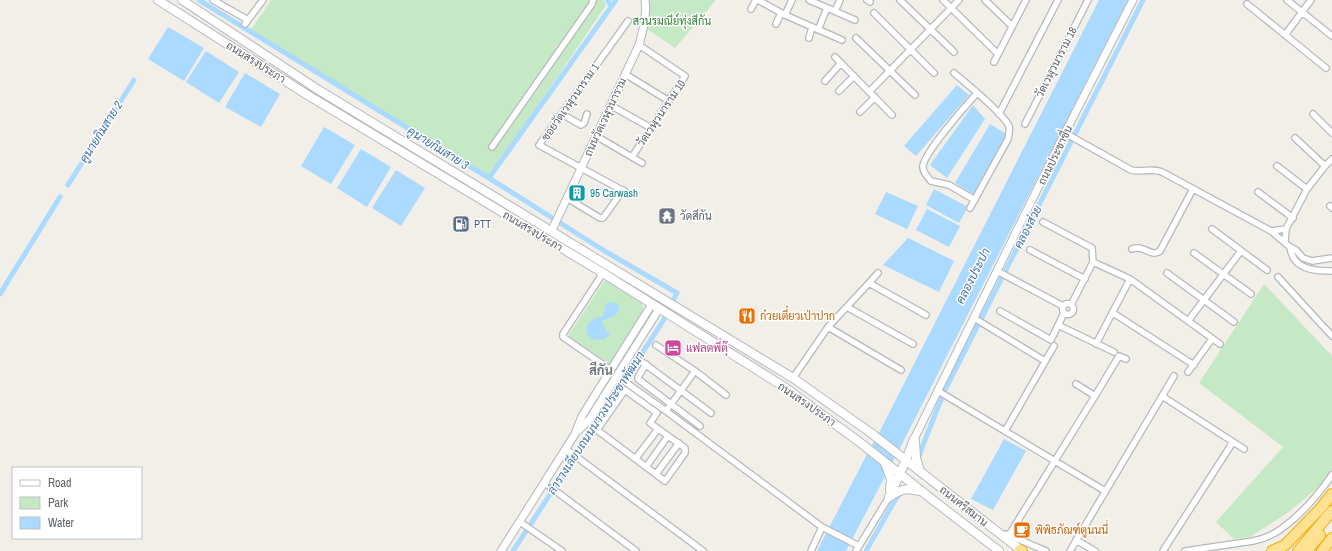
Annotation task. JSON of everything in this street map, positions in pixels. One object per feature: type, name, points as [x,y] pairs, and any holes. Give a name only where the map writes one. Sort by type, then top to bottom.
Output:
[{"type":"highway","points":[[1272,551],[1285,545],[1320,509],[1332,494]]},
{"type":"highway","points":[[1298,551],[1332,511]]},
{"type":"highway","points":[[1307,551],[1332,520]]},
{"type":"highway","points":[[1322,551],[1332,538]]},
{"type":"main road","name":"ถนนสรงประภา","points":[[158,0],[312,98],[603,274],[786,388],[865,446],[888,466],[900,473]]},
{"type":"main road","name":"ถนนสรงประภา","points":[[182,0],[318,89],[554,225],[663,300],[793,378],[889,447],[899,451]]},
{"type":"main road","points":[[312,98],[318,89]]},
{"type":"main road","points":[[661,310],[663,300]]},
{"type":"main road","points":[[726,351],[732,341]]},
{"type":"main road","points":[[865,446],[867,441],[873,435]]},
{"type":"main road","points":[[906,460],[899,451],[908,447],[914,439]]},
{"type":"main road","points":[[889,497],[914,439]]},
{"type":"main road","points":[[914,439],[916,458],[920,472]]},
{"type":"main road","name":"ถนนศรีสมาน","points":[[906,460],[1021,551]]},
{"type":"main road","points":[[888,466],[891,480],[889,497]]},
{"type":"main road","name":"ถนนศรีสมาน","points":[[900,473],[999,551]]},
{"type":"main road","points":[[889,497],[904,489],[911,488],[924,493],[929,490],[932,481]]},
{"type":"street","points":[[214,0],[246,22],[263,0]]},
{"type":"street","points":[[492,146],[592,4],[593,0]]},
{"type":"street","name":"ถนนวัดเวฬุวนาราม","points":[[554,225],[639,45],[645,24],[645,0]]},
{"type":"street","points":[[751,9],[759,0],[783,14],[842,40]]},
{"type":"street","points":[[776,24],[792,0]]},
{"type":"street","points":[[835,11],[840,0]]},
{"type":"street","points":[[900,0],[954,52]]},
{"type":"street","points":[[943,0],[998,54]]},
{"type":"street","points":[[869,92],[959,0]]},
{"type":"street","points":[[985,0],[1012,26]]},
{"type":"street","points":[[994,62],[1026,0]]},
{"type":"street","points":[[999,114],[1058,0]]},
{"type":"street","name":"วัดเวฬุวนาราม 18","points":[[1025,124],[1088,0]]},
{"type":"street","name":"ถนนประชาชื่น","points":[[914,439],[941,393],[978,321],[998,271],[1065,133],[1133,0]]},
{"type":"street","points":[[1287,0],[1332,36]]},
{"type":"street","points":[[1285,35],[1311,0]]},
{"type":"street","points":[[813,1],[855,20]]},
{"type":"street","points":[[1247,4],[1326,68]]},
{"type":"street","points":[[808,38],[827,8]]},
{"type":"street","points":[[874,14],[934,73]]},
{"type":"street","name":"ซอยวัดเวฬุวนาราม 1","points":[[581,168],[540,145],[628,20]]},
{"type":"street","points":[[856,38],[915,95]]},
{"type":"street","name":"วัดเวฬุวนาราม 10","points":[[632,157],[685,76],[639,45]]},
{"type":"street","points":[[835,57],[892,115]]},
{"type":"street","points":[[825,81],[841,63]]},
{"type":"street","points":[[954,72],[999,114],[1008,126],[1010,132],[1008,139],[970,208]]},
{"type":"street","points":[[625,74],[669,101]]},
{"type":"street","points":[[839,91],[854,76]]},
{"type":"street","points":[[975,200],[949,185],[932,182],[922,167],[924,161],[936,143],[977,93]]},
{"type":"street","points":[[860,112],[875,97]]},
{"type":"street","points":[[610,105],[651,128]]},
{"type":"street","points":[[562,114],[581,125],[588,114]]},
{"type":"street","points":[[1313,114],[1332,133]]},
{"type":"street","points":[[1065,133],[1131,170],[1159,170],[1271,231],[1308,261],[1332,258]]},
{"type":"street","points":[[596,136],[642,163]]},
{"type":"street","points":[[1295,138],[1324,166]]},
{"type":"street","points":[[1284,242],[1286,229],[1307,190],[1324,166],[1332,159]]},
{"type":"street","points":[[1277,166],[1307,190]]},
{"type":"street","points":[[581,168],[629,194]]},
{"type":"street","points":[[1132,249],[1139,247],[1153,253],[1160,251],[1193,188]]},
{"type":"street","points":[[567,198],[600,218],[603,218],[623,190]]},
{"type":"street","points":[[1258,192],[1293,218]]},
{"type":"street","points":[[1043,222],[1092,248],[1093,262],[1071,304],[1073,307],[1072,312],[1067,314],[1064,313]]},
{"type":"street","points":[[1212,229],[1267,270]]},
{"type":"street","points":[[1271,231],[1286,229]]},
{"type":"street","points":[[1290,247],[1291,253],[1295,260],[1302,266],[1313,270],[1332,271]]},
{"type":"street","points":[[1030,250],[1085,278]]},
{"type":"street","points":[[1188,321],[1240,251]]},
{"type":"street","points":[[1194,253],[1251,294]]},
{"type":"street","points":[[1093,262],[1130,280],[1220,344]]},
{"type":"street","points":[[998,271],[1063,306]]},
{"type":"street","points":[[793,378],[828,327],[878,273]]},
{"type":"street","points":[[1167,273],[1234,322]]},
{"type":"street","points":[[603,274],[563,334],[563,337],[611,370]]},
{"type":"street","points":[[1278,277],[1332,336]]},
{"type":"street","points":[[1096,344],[1130,280]]},
{"type":"street","points":[[869,283],[926,316]]},
{"type":"street","points":[[1063,306],[1068,303],[1071,304]]},
{"type":"street","points":[[1000,311],[1051,340],[1064,313],[1062,309],[1063,306]]},
{"type":"street","points":[[847,307],[913,344]]},
{"type":"street","points":[[501,551],[523,524],[547,485],[575,434],[582,416],[611,370],[661,310]]},
{"type":"street","points":[[575,434],[588,420],[661,310]]},
{"type":"street","points":[[1112,312],[1194,364]]},
{"type":"street","points":[[978,321],[1045,361]]},
{"type":"street","points":[[1058,325],[1114,352]]},
{"type":"street","points":[[828,327],[901,370]]},
{"type":"street","points":[[1188,372],[1212,338]]},
{"type":"street","points":[[656,344],[726,395]]},
{"type":"street","points":[[1005,431],[1054,346]]},
{"type":"street","points":[[1009,535],[1119,356],[1126,359]]},
{"type":"street","points":[[700,426],[638,379],[644,363],[711,413]]},
{"type":"street","points":[[666,411],[695,371]]},
{"type":"street","points":[[617,376],[825,528],[851,542],[857,548],[889,497]]},
{"type":"street","points":[[1070,551],[1174,376]]},
{"type":"street","points":[[1076,384],[1095,396]]},
{"type":"street","points":[[625,390],[657,413],[650,423],[668,436],[686,450],[665,481],[597,430],[625,390]]},
{"type":"street","points":[[941,393],[1105,491]]},
{"type":"street","points":[[1162,396],[1244,449]]},
{"type":"street","points":[[636,458],[658,429]]},
{"type":"street","points":[[646,467],[668,436]]},
{"type":"street","points":[[1163,551],[1233,442]]},
{"type":"street","points":[[656,474],[678,443]]},
{"type":"street","points":[[566,449],[703,551]]},
{"type":"street","points":[[1185,551],[1253,542],[1280,530],[1302,511],[1332,475]]},
{"type":"street","points":[[547,485],[636,551]]},
{"type":"street","points":[[523,524],[562,551]]},
{"type":"street","points":[[811,551],[825,528]]},
{"type":"street","points":[[995,530],[1046,551]]},
{"type":"street","points":[[1076,540],[1095,551]]},
{"type":"green space","points":[[271,0],[604,0],[606,5],[489,178],[250,31]]},
{"type":"green space","name":"สวนรมณีย์ทุ่งสีกัน","points":[[649,0],[716,0],[675,48],[647,29]]},
{"type":"green space","points":[[606,278],[642,301],[643,310],[610,364],[568,336]]},
{"type":"green space","points":[[1264,284],[1332,356],[1332,470],[1324,482],[1290,511],[1250,537],[1234,539],[1216,522],[1283,447],[1199,383]]},
{"type":"water","name":"คลองประปา","points":[[1099,0],[1128,0],[846,551],[817,551],[881,429]]},
{"type":"water","points":[[168,27],[204,48],[184,81],[148,59]]},
{"type":"water","points":[[206,51],[239,72],[219,103],[186,82]]},
{"type":"water","points":[[245,73],[280,94],[261,127],[225,107]]},
{"type":"water","points":[[957,85],[969,95],[916,156],[904,146]]},
{"type":"water","points":[[973,105],[985,119],[947,178],[930,165]]},
{"type":"water","points":[[990,124],[1008,135],[973,194],[955,183]]},
{"type":"water","points":[[324,127],[355,145],[331,184],[301,166]]},
{"type":"water","points":[[361,149],[391,167],[367,207],[337,188]]},
{"type":"water","points":[[396,170],[425,188],[401,226],[372,208]]},
{"type":"water","points":[[934,189],[968,207],[959,223],[926,205]]},
{"type":"water","points":[[886,192],[918,206],[907,229],[875,214]]},
{"type":"water","points":[[927,209],[960,226],[949,247],[916,230]]},
{"type":"water","points":[[908,238],[954,261],[939,292],[883,265]]},
{"type":"water","points":[[609,302],[618,304],[619,309],[616,315],[602,321],[606,331],[610,332],[609,335],[603,340],[592,339],[587,334],[586,330],[588,324],[603,316],[605,307]]},
{"type":"water","points":[[1004,439],[1026,451],[993,510],[971,499]]},
{"type":"waterway","name":"คูนายกิมสาย 3","points":[[199,0],[489,178],[603,250],[677,293],[663,321],[513,551]]},
{"type":"waterway","points":[[489,178],[611,7],[608,0]]},
{"type":"waterway","points":[[611,7],[616,0]]},
{"type":"waterway","name":"คลองส่วย","points":[[919,457],[944,392],[1143,0]]},
{"type":"waterway","name":"คูนายกิมสาย 2","points":[[68,185],[134,80]]},
{"type":"waterway","name":"คูนายกิมสาย 2","points":[[0,294],[60,197]]},
{"type":"waterway","name":"คลองส่วย","points":[[866,551],[899,495]]},
{"type":"place","name":"95 Carwash","points":[[577,193]]},
{"type":"place","name":"วัดสีกัน","points":[[667,216]]},
{"type":"place","name":"PTT","points":[[461,224]]},
{"type":"place","name":"ก๋วยเตี๋ยวเป่าปาก","points":[[747,316]]},
{"type":"place","name":"แฟลตพี่ตุ๊","points":[[673,348]]},
{"type":"place","name":"พิพิธภัณฑ์ตูนนนี่","points":[[1022,530]]},
{"type":"district","name":"สีกัน","points":[[601,370]]},
{"type":"water label","name":"ลำรางเลียบถนนนาวงประชาพัฒนา","points":[[596,423]]}]
